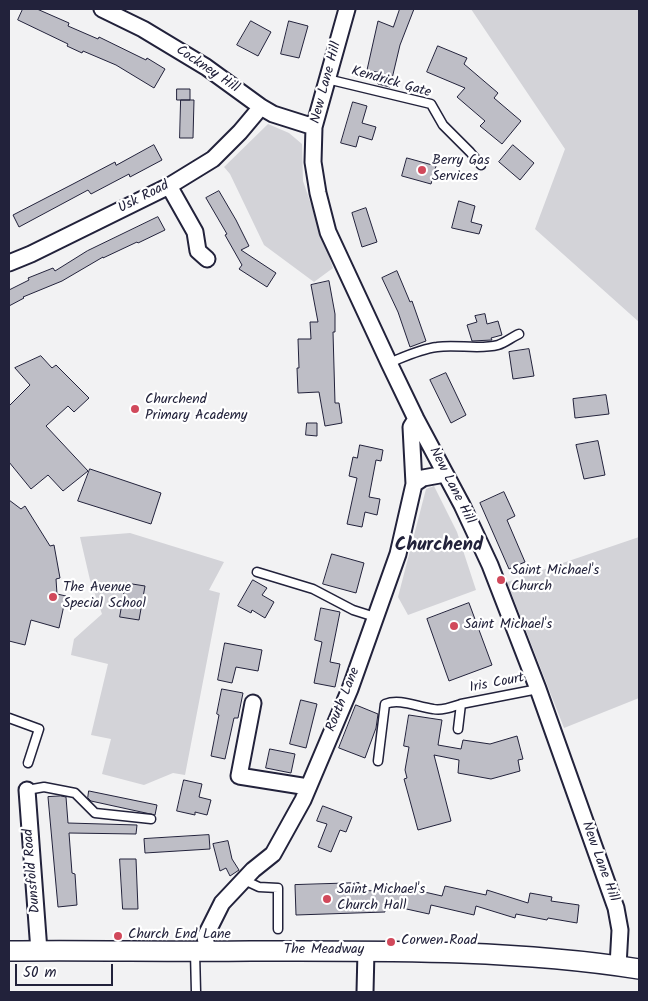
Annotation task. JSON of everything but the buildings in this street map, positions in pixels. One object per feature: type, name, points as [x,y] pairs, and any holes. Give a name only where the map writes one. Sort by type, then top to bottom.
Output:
[{"type":"street","name":"Cockney Hill","points":[[102,9],[143,29],[206,67],[261,107],[286,119],[314,127]]},
{"type":"street","name":"New Lane Hill","points":[[348,9],[314,127],[313,162],[318,193],[328,232],[416,420],[462,504],[490,565],[538,688],[616,908],[620,930],[618,966]]},
{"type":"street","name":"Usk Road","points":[[9,263],[169,186],[214,159],[261,107]]},
{"type":"street","points":[[169,186],[195,232],[198,251],[207,259]]},
{"type":"street","name":"Routh Lane","points":[[202,952],[205,937],[222,903],[273,854],[308,787],[350,689],[398,554],[414,484],[411,426],[416,420]]},
{"type":"street","points":[[414,484],[424,478],[445,474]]},
{"type":"street","points":[[253,703],[238,776],[308,787]]},
{"type":"street","name":"Dunsfold Road","points":[[27,790],[40,951]]},
{"type":"street","name":"The Meadway","points":[[9,951],[366,951],[472,954],[639,969]]},
{"type":"street","points":[[365,992],[366,951]]},
{"type":"lane","name":"Kendrick Gate","points":[[327,79],[431,104],[443,125],[481,165]]},
{"type":"lane","points":[[389,363],[436,347],[462,345],[480,347],[499,344],[519,334]]},
{"type":"lane","points":[[257,572],[313,589],[353,610],[375,617]]},
{"type":"lane","name":"Iris Court","points":[[378,761],[385,704],[392,701],[434,710],[444,709],[538,688]]},
{"type":"lane","name":"Iris Court","points":[[458,729],[461,704]]},
{"type":"lane","points":[[9,718],[40,728],[28,763]]},
{"type":"lane","points":[[27,790],[44,787],[75,793],[95,813],[151,819]]},
{"type":"lane","points":[[244,880],[259,887],[278,888],[278,929]]},
{"type":"lane","points":[[196,992],[202,952]]},
{"type":"shaded area","points":[[471,9],[639,9],[639,322],[535,229],[565,149]]},
{"type":"shaded area","points":[[268,124],[289,133],[302,144],[303,181],[333,268],[314,282],[264,245],[230,174],[224,167]]},
{"type":"shaded area","points":[[434,486],[457,532],[476,590],[408,615],[398,597],[426,489]]},
{"type":"shaded area","points":[[130,533],[224,562],[209,590],[220,593],[185,775],[173,773],[144,785],[102,774],[111,739],[91,735],[108,664],[71,655],[74,639],[102,614],[90,580],[80,537]]},
{"type":"shaded area","points":[[639,537],[639,698],[564,728],[507,582]]},
{"type":"place","name":"Berry Gas Services","points":[[422,170]]},
{"type":"place","name":"Churchend Primary Academy","points":[[135,409]]},
{"type":"place","name":"Saint Michael's Church","points":[[501,580]]},
{"type":"place","name":"The Avenue Special School","points":[[53,597]]},
{"type":"place","name":"Saint Michael's","points":[[454,626]]},
{"type":"place","name":"Saint Michael's Church Hall","points":[[327,899]]},
{"type":"place","name":"Church End Lane","points":[[118,936]]},
{"type":"place","name":"Corwen Road","points":[[391,942]]},
{"type":"district","name":"Churchend","points":[[439,547]]}]
